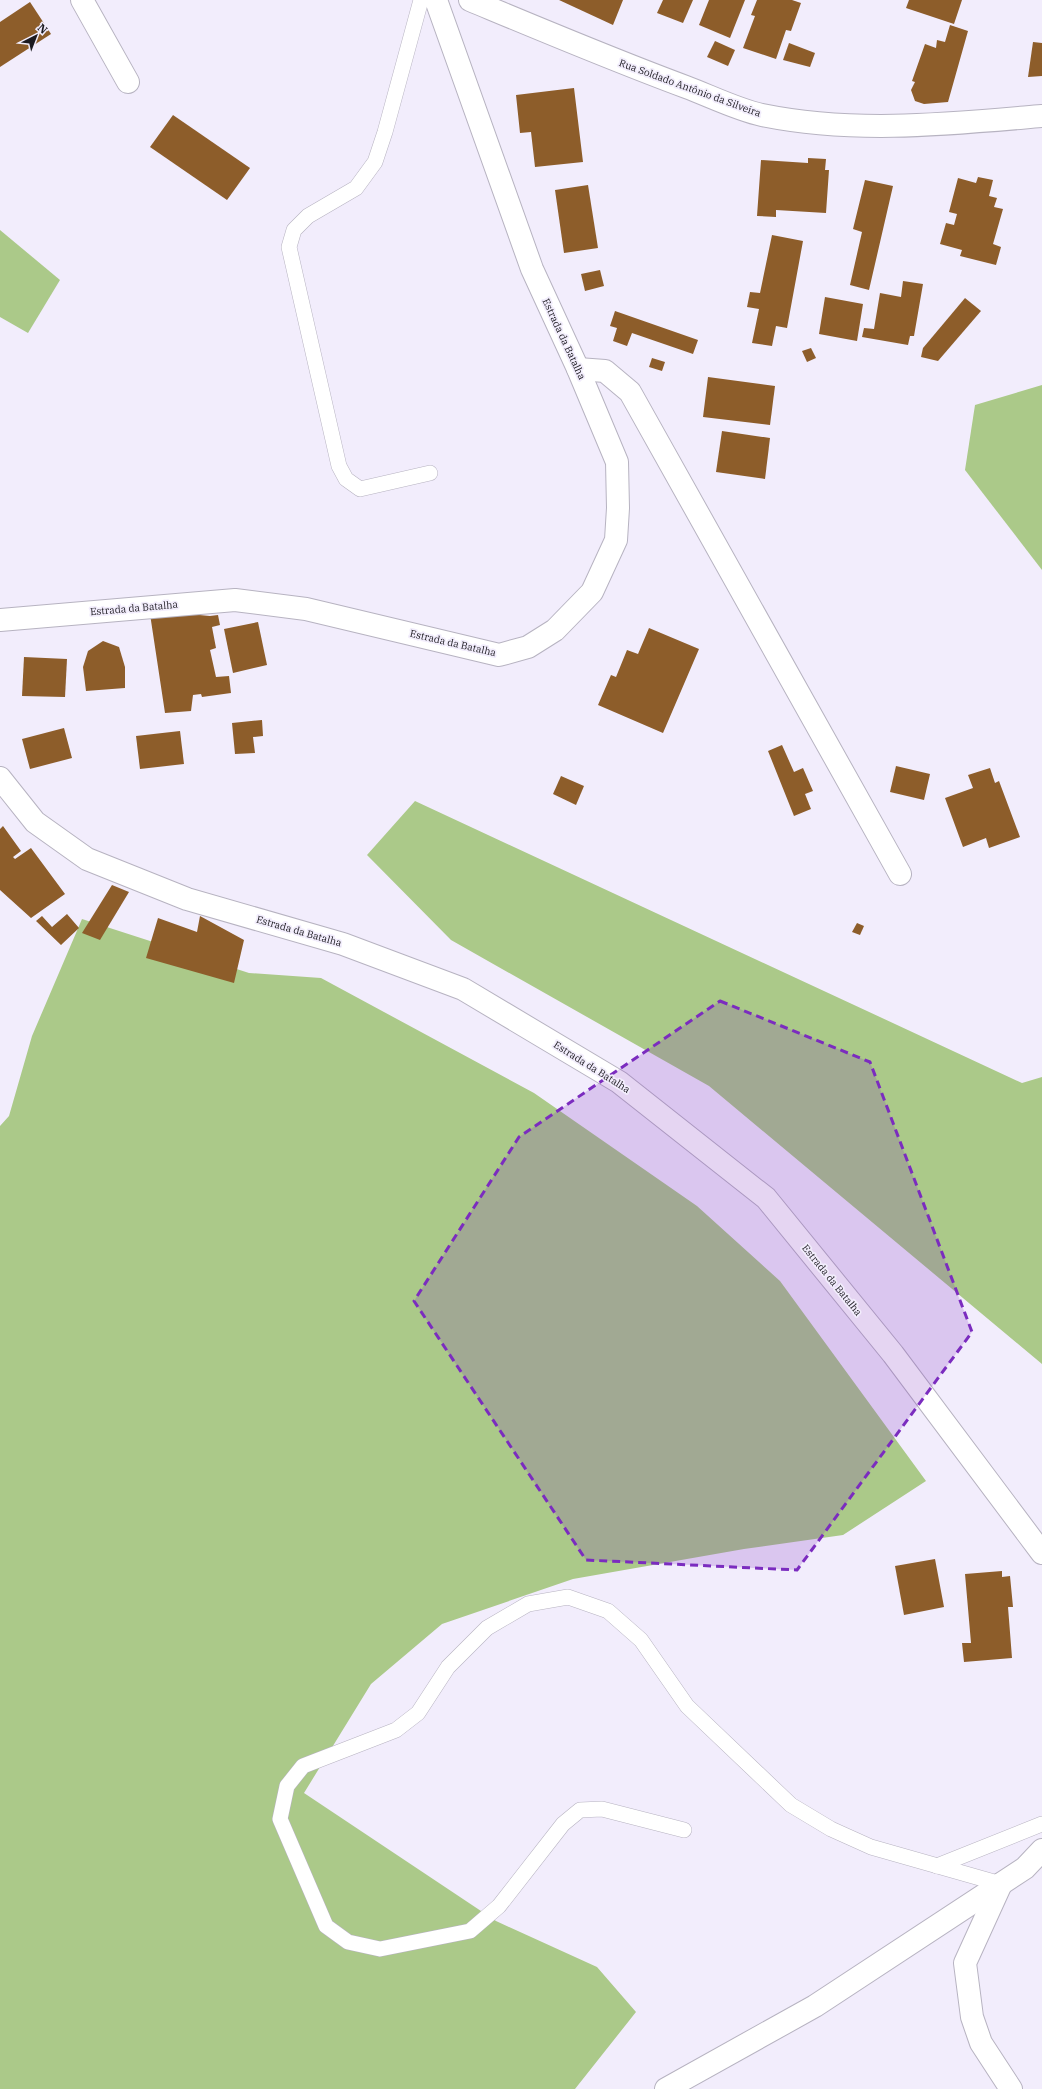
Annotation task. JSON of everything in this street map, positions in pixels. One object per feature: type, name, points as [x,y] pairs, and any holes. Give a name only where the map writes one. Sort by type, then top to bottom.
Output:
[{"type":"street","points":[[82,0],[128,82]]},
{"type":"street","name":"Estrada da Batalha","points":[[0,620],[236,600],[306,609],[499,654],[528,647],[556,630],[592,592],[616,540],[618,508],[617,462],[578,369],[532,270],[436,0]]},
{"type":"street","name":"Rua Soldado Antônio da Silveira","points":[[470,0],[619,63],[760,115],[804,122],[854,127],[948,124],[1042,116]]},
{"type":"street","points":[[578,369],[605,371],[630,392],[900,874]]},
{"type":"street","name":"Estrada da Batalha","points":[[0,778],[35,822],[87,859],[187,899],[344,944],[463,989],[619,1082],[766,1198],[893,1354],[1042,1553]]},
{"type":"street","points":[[666,2089],[815,2006],[1025,1868],[1042,1850]]},
{"type":"street","points":[[1001,1884],[965,1963],[972,2017],[981,2043],[1011,2089]]},
{"type":"lane","points":[[421,0],[386,132],[375,162],[356,188],[308,216],[294,230],[289,247],[317,366],[329,429],[339,466],[346,479],[360,488],[430,473]]},
{"type":"lane","points":[[684,1830],[602,1808],[580,1810],[563,1824],[499,1906],[470,1930],[380,1949],[348,1942],[326,1926],[280,1819],[287,1786],[304,1766],[396,1730],[418,1713],[448,1667],[487,1628],[528,1604],[568,1597],[608,1611],[641,1640],[687,1706],[791,1804],[831,1829],[871,1847],[1001,1884]]},
{"type":"lane","points":[[937,1866],[1042,1824]]},
{"type":"highlighted area","points":[[720,1001],[870,1062],[972,1332],[797,1570],[586,1560],[414,1301],[519,1137]]},
{"type":"green space","points":[[0,230],[60,280],[28,333],[0,317]]},
{"type":"green space","points":[[1042,385],[1042,570],[965,470],[975,405]]},
{"type":"green space","points":[[415,801],[1022,1083],[1042,1077],[1042,1364],[709,1086],[451,940],[367,855]]},
{"type":"green space","points":[[82,919],[249,973],[321,978],[534,1093],[697,1206],[780,1281],[926,1481],[843,1535],[744,1549],[573,1579],[442,1624],[371,1684],[304,1793],[496,1921],[597,1967],[636,2012],[575,2089],[0,2089],[0,1126],[9,1116],[32,1036]]},
{"type":"building","points":[[559,0],[623,0],[613,25]]},
{"type":"building","points":[[663,0],[693,0],[683,23],[657,13]]},
{"type":"building","points":[[709,0],[745,0],[730,38],[699,25]]},
{"type":"building","points":[[757,0],[792,0],[801,3],[791,31],[786,30],[776,59],[743,48],[755,16],[751,15]]},
{"type":"building","points":[[909,0],[962,0],[954,24],[906,8]]},
{"type":"building","points":[[30,2],[51,34],[0,67],[0,22]]},
{"type":"building","points":[[950,25],[968,31],[948,102],[924,104],[915,101],[911,90],[915,82],[912,81],[925,44],[936,48],[937,40],[945,42]]},
{"type":"building","points":[[715,41],[735,50],[728,66],[707,57]]},
{"type":"building","points":[[1033,42],[1042,43],[1042,76],[1028,77]]},
{"type":"building","points":[[789,43],[815,53],[810,67],[783,60]]},
{"type":"building","points":[[574,88],[583,162],[535,167],[531,132],[520,133],[516,95]]},
{"type":"building","points":[[173,115],[250,168],[227,200],[150,147]]},
{"type":"building","points":[[808,158],[826,159],[825,170],[829,170],[826,213],[776,210],[776,217],[757,216],[761,160],[808,163]]},
{"type":"building","points":[[978,177],[993,180],[989,196],[997,198],[994,207],[1003,209],[993,244],[1001,247],[996,265],[960,256],[962,250],[940,244],[946,223],[954,225],[957,214],[949,212],[958,178],[976,183]]},
{"type":"building","points":[[865,180],[893,186],[869,290],[850,285],[862,232],[853,229]]},
{"type":"building","points":[[588,185],[598,248],[564,253],[555,190]]},
{"type":"building","points":[[772,235],[803,241],[787,328],[776,326],[772,346],[752,343],[759,309],[747,307],[750,292],[760,293]]},
{"type":"building","points":[[600,270],[604,286],[585,291],[581,274]]},
{"type":"building","points":[[903,281],[923,284],[914,336],[910,336],[908,345],[862,337],[864,328],[874,329],[880,293],[901,297]]},
{"type":"building","points":[[825,297],[863,304],[857,341],[819,334]]},
{"type":"building","points":[[965,298],[981,311],[938,361],[921,357],[923,348]]},
{"type":"building","points":[[615,311],[698,340],[693,354],[632,333],[627,346],[613,341],[617,328],[610,326]]},
{"type":"building","points":[[811,348],[816,358],[807,362],[802,351]]},
{"type":"building","points":[[652,358],[665,362],[662,371],[649,367]]},
{"type":"building","points":[[708,377],[775,386],[770,425],[703,417]]},
{"type":"building","points":[[722,431],[770,438],[765,479],[716,472]]},
{"type":"building","points":[[166,612],[210,616],[218,615],[220,625],[212,627],[216,648],[210,650],[216,677],[229,676],[231,693],[202,697],[201,694],[193,695],[191,711],[165,713],[150,614]]},
{"type":"building","points":[[258,622],[267,665],[233,673],[224,629]]},
{"type":"building","points":[[649,628],[699,649],[663,733],[598,705],[611,675],[616,677],[627,650],[638,654]]},
{"type":"building","points":[[103,641],[119,647],[125,667],[125,688],[86,691],[83,667],[88,651]]},
{"type":"building","points":[[24,657],[67,659],[65,697],[22,696]]},
{"type":"building","points":[[262,720],[263,736],[253,737],[255,753],[235,754],[232,723]]},
{"type":"building","points":[[64,728],[72,758],[30,769],[22,739]]},
{"type":"building","points":[[180,731],[184,764],[140,769],[136,736]]},
{"type":"building","points":[[782,745],[794,772],[803,768],[813,791],[805,794],[811,809],[794,816],[768,751]]},
{"type":"building","points":[[896,766],[930,774],[924,800],[890,792]]},
{"type":"building","points":[[990,768],[995,783],[999,781],[1020,837],[989,848],[986,838],[963,847],[945,798],[973,788],[968,775]]},
{"type":"building","points":[[561,776],[584,786],[576,805],[553,794]]},
{"type":"building","points":[[3,826],[21,851],[13,857],[15,859],[31,848],[65,894],[31,918],[0,890],[0,829]]},
{"type":"building","points":[[112,885],[129,892],[100,940],[82,933]]},
{"type":"building","points":[[67,914],[79,928],[61,945],[36,921],[42,916],[52,927]]},
{"type":"building","points":[[200,916],[244,940],[234,983],[146,958],[158,918],[197,932]]},
{"type":"building","points":[[857,923],[864,926],[860,935],[852,932]]},
{"type":"building","points":[[935,1559],[944,1607],[904,1615],[895,1566]]},
{"type":"building","points":[[1002,1571],[1002,1577],[1010,1576],[1013,1607],[1008,1607],[1012,1658],[964,1662],[962,1643],[971,1643],[965,1574]]}]
